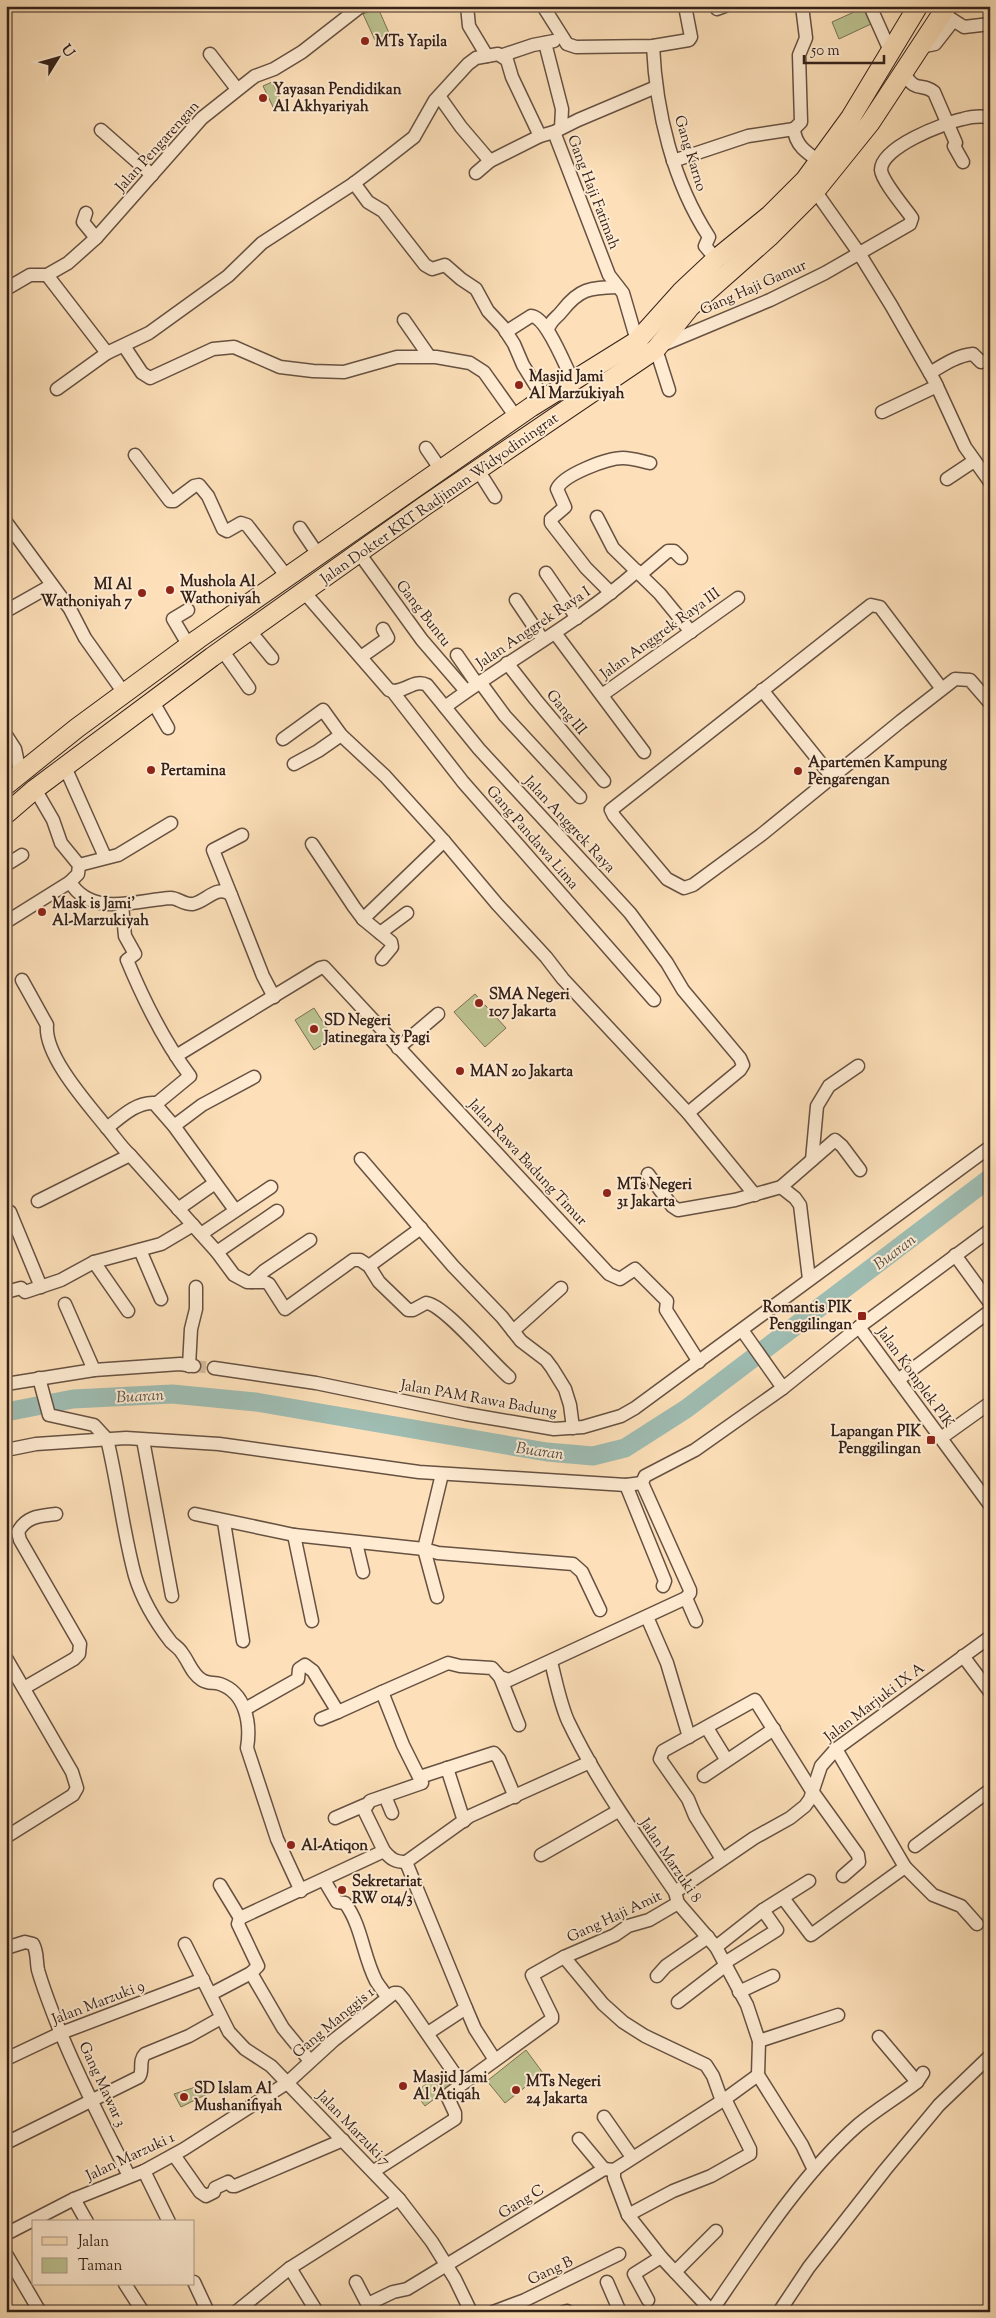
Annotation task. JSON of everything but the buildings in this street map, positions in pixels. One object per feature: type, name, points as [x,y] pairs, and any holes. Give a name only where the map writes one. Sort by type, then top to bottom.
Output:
[{"type":"main road","name":"Jalan Dokter KRT Radjiman Widyodiningrat","points":[[6,785],[20,772],[188,646],[516,418],[637,341],[668,304],[716,259],[770,215],[811,185],[820,161],[918,6]]},
{"type":"main road","name":"Jalan Dokter KRT Radjiman Widyodiningrat","points":[[6,814],[35,789],[222,650],[359,552],[657,348],[698,300],[769,237],[811,185],[870,122],[920,47],[947,13]]},
{"type":"main road","points":[[890,53],[904,73]]},
{"type":"street","name":"Jalan Pengarengan","points":[[6,289],[30,276],[46,275],[68,263],[96,238],[202,118],[255,76],[274,69],[302,52],[361,6]]},
{"type":"street","points":[[467,6],[469,26],[487,56]]},
{"type":"street","points":[[543,6],[564,40],[570,46],[576,47],[653,46],[689,40],[691,37],[685,6]]},
{"type":"street","points":[[674,161],[748,136],[794,129],[800,122],[799,55],[806,38],[802,6]]},
{"type":"street","points":[[870,6],[890,53]]},
{"type":"street","points":[[947,13],[964,27],[990,24]]},
{"type":"street","points":[[57,388],[107,353],[149,332],[228,276],[262,243],[354,183],[414,137],[439,96],[468,64],[476,58],[498,54],[504,55],[545,43],[564,40]]},
{"type":"street","points":[[545,43],[562,109],[558,130]]},
{"type":"street","name":"Gang Karno","points":[[653,46],[656,87],[674,161],[688,200],[709,238],[705,246],[716,259]]},
{"type":"street","points":[[210,54],[237,90]]},
{"type":"street","points":[[504,55],[512,77],[540,136]]},
{"type":"street","points":[[904,73],[910,83],[918,88],[934,92],[949,123],[956,142],[954,146],[963,162]]},
{"type":"street","points":[[558,130],[656,87]]},
{"type":"street","points":[[439,96],[461,127],[490,161]]},
{"type":"street","points":[[949,123],[975,116],[990,117]]},
{"type":"street","name":"Gang Haji Gamur","points":[[657,348],[770,300],[859,253],[913,221],[882,175],[883,162],[890,153],[911,139],[949,123]]},
{"type":"street","points":[[794,129],[800,145],[805,151],[820,161]]},
{"type":"street","points":[[100,130],[152,175]]},
{"type":"street","name":"Gang Haji Fatimah","points":[[476,173],[490,161],[540,136],[558,130],[596,243],[611,280],[623,293],[637,341]]},
{"type":"street","points":[[354,183],[368,202],[383,211],[427,266],[434,268],[445,265],[476,289],[488,311],[506,332],[544,399]]},
{"type":"street","points":[[811,185],[859,253],[930,373],[974,461],[990,482]]},
{"type":"street","points":[[86,213],[83,222],[96,238]]},
{"type":"street","points":[[46,275],[107,353]]},
{"type":"street","points":[[548,330],[550,322],[561,313],[571,299],[597,288],[618,287]]},
{"type":"street","points":[[506,332],[530,316],[540,319],[548,330],[573,380]]},
{"type":"street","points":[[404,320],[429,356]]},
{"type":"street","points":[[124,346],[142,373],[150,378],[213,349],[223,347],[240,349],[280,367],[313,371],[344,372],[398,357],[429,356],[453,359],[478,367],[484,372],[516,418]]},
{"type":"street","points":[[657,348],[669,390]]},
{"type":"street","points":[[930,373],[952,360],[970,354],[973,354],[981,362],[990,360]]},
{"type":"street","points":[[882,412],[937,386]]},
{"type":"street","points":[[426,448],[441,470]]},
{"type":"street","points":[[135,454],[170,501],[174,501],[194,486],[199,485],[208,496],[223,529],[227,531],[244,523],[254,532],[288,578]]},
{"type":"street","points":[[611,593],[586,568],[550,523],[550,519],[564,507],[557,488],[559,484],[585,468],[604,462],[622,458],[650,463]]},
{"type":"street","points":[[947,479],[974,461]]},
{"type":"street","points":[[478,470],[495,498]]},
{"type":"street","points":[[597,517],[610,544],[639,573],[691,632]]},
{"type":"street","points":[[6,522],[70,608],[85,638],[124,693]]},
{"type":"street","points":[[300,528],[319,556]]},
{"type":"street","name":"Jalan Anggrek Raya I","points":[[445,707],[507,663],[577,618],[668,551],[674,551],[681,558]]},
{"type":"street","name":"Gang Buntu","points":[[359,552],[422,640],[474,686]]},
{"type":"street","points":[[546,573],[577,618]]},
{"type":"street","points":[[6,611],[52,585]]},
{"type":"street","points":[[304,592],[393,692]]},
{"type":"street","name":"Jalan Anggrek Raya III","points":[[602,696],[738,598]]},
{"type":"street","points":[[516,600],[543,640]]},
{"type":"street","points":[[942,689],[880,607],[870,604],[615,806],[612,810],[614,816],[667,879],[684,888],[693,885],[761,835],[955,679],[964,678],[975,685],[990,703]]},
{"type":"street","points":[[188,610],[173,620],[188,646]]},
{"type":"street","points":[[361,657],[388,638],[384,630]]},
{"type":"street","points":[[250,631],[272,658]]},
{"type":"street","points":[[555,632],[644,752]]},
{"type":"street","points":[[222,650],[249,688]]},
{"type":"street","points":[[458,655],[474,686],[505,716],[580,797]]},
{"type":"street","name":"Gang III","points":[[507,663],[604,781]]},
{"type":"street","name":"Jalan Anggrek Raya","points":[[393,692],[422,683],[427,685],[479,749],[630,913],[667,963],[683,990],[740,1058],[743,1065],[740,1070],[688,1113]]},
{"type":"street","points":[[762,690],[832,777]]},
{"type":"street","name":"Gang Pandawa Lima","points":[[393,692],[463,782],[654,1000]]},
{"type":"street","points":[[153,702],[168,728]]},
{"type":"street","points":[[284,739],[321,709],[341,735],[385,776],[546,957],[563,979],[688,1113],[755,1195]]},
{"type":"street","points":[[6,735],[15,749],[20,772]]},
{"type":"street","points":[[294,764],[318,751],[341,735]]},
{"type":"street","points":[[65,767],[106,857]]},
{"type":"street","points":[[6,922],[70,882],[78,874],[79,865],[61,843],[53,820],[35,789]]},
{"type":"street","points":[[79,865],[125,851],[171,823]]},
{"type":"street","points":[[176,1056],[274,997],[263,976],[213,850],[242,835]]},
{"type":"street","points":[[363,918],[444,841]]},
{"type":"street","points":[[312,844],[337,885],[363,918],[392,945],[382,958]]},
{"type":"street","points":[[6,865],[22,855]]},
{"type":"street","points":[[70,882],[75,890],[85,897],[103,903],[122,905],[173,898],[182,903],[194,904],[220,890],[230,895]]},
{"type":"street","points":[[107,1128],[133,1108],[146,1103],[156,1104],[190,1078],[144,1002],[127,960],[135,954],[125,936],[122,905]]},
{"type":"street","points":[[380,933],[407,913]]},
{"type":"street","name":"Jalan Rawa Badung Timur","points":[[274,997],[320,968],[324,968],[609,1274],[620,1279],[632,1270],[638,1271],[667,1301],[666,1310],[699,1362]]},
{"type":"street","points":[[22,980],[47,1025],[46,1031],[59,1064],[87,1106],[240,1280],[269,1284],[285,1309],[353,1260],[360,1260],[369,1266],[379,1282],[408,1310],[413,1310],[426,1303],[432,1304],[463,1330],[510,1377]]},
{"type":"street","points":[[398,1048],[438,1014]]},
{"type":"street","points":[[812,1160],[817,1106],[829,1086],[858,1066]]},
{"type":"street","points":[[174,1126],[202,1105],[254,1077]]},
{"type":"street","points":[[156,1104],[235,1210]]},
{"type":"street","points":[[648,1174],[672,1206],[678,1210],[755,1195],[781,1187],[834,1140],[838,1141],[860,1170]]},
{"type":"street","name":"Jalan PAM Rawa Badung","points":[[214,1368],[316,1383],[544,1428],[573,1428],[621,1416],[744,1332],[809,1279],[990,1147]]},
{"type":"street","points":[[38,1201],[130,1155]]},
{"type":"street","points":[[361,1159],[521,1342],[546,1360],[558,1376],[570,1405],[573,1428]]},
{"type":"street","points":[[178,1209],[215,1183]]},
{"type":"street","points":[[6,1292],[21,1288],[25,1292],[61,1280],[71,1272],[94,1262],[162,1244],[197,1230],[235,1210],[271,1187]]},
{"type":"street","points":[[781,1187],[795,1198],[800,1205],[809,1279]]},
{"type":"street","points":[[6,1210],[10,1212],[41,1286]]},
{"type":"street","points":[[217,1252],[277,1211]]},
{"type":"street","points":[[369,1266],[421,1228]]},
{"type":"street","name":"Jalan Komplek PIK","points":[[987,1497],[941,1438],[860,1327],[990,1230]]},
{"type":"street","points":[[252,1282],[264,1270],[310,1240]]},
{"type":"street","points":[[140,1250],[161,1298]]},
{"type":"street","points":[[955,1255],[990,1303]]},
{"type":"street","points":[[94,1262],[128,1311]]},
{"type":"street","points":[[6,1384],[41,1384],[94,1370],[180,1364],[192,1366],[191,1329],[196,1309],[196,1287]]},
{"type":"street","points":[[513,1331],[562,1288]]},
{"type":"street","points":[[66,1304],[77,1326],[94,1370]]},
{"type":"street","points":[[898,1380],[990,1311]]},
{"type":"street","points":[[500,1677],[509,1680],[686,1598],[690,1590],[642,1484],[645,1476],[695,1450],[860,1327]]},
{"type":"street","points":[[744,1332],[782,1386]]},
{"type":"street","points":[[41,1384],[48,1411],[52,1417],[94,1425],[107,1439],[136,1577],[147,1605],[172,1644],[182,1651],[193,1672],[209,1684],[218,1684],[234,1691],[245,1709],[249,1738],[247,1748],[277,1839],[301,1891]]},
{"type":"street","points":[[941,1438],[990,1403]]},
{"type":"street","points":[[6,1450],[36,1444],[107,1439],[219,1444],[442,1474],[626,1485],[642,1484]]},
{"type":"street","points":[[143,1440],[172,1596]]},
{"type":"street","points":[[437,1597],[424,1549],[442,1474]]},
{"type":"street","points":[[626,1485],[665,1581],[664,1586]]},
{"type":"street","points":[[24,1688],[74,1659],[79,1654],[80,1644],[20,1540],[18,1532],[22,1524],[30,1518],[56,1514]]},
{"type":"street","points":[[195,1514],[224,1522],[294,1535],[424,1549],[438,1553],[573,1564],[582,1572],[600,1610]]},
{"type":"street","points":[[224,1522],[243,1641]]},
{"type":"street","points":[[294,1535],[312,1621]]},
{"type":"street","points":[[356,1543],[363,1572]]},
{"type":"street","points":[[686,1598],[696,1621]]},
{"type":"street","points":[[647,1617],[668,1663],[689,1737]]},
{"type":"street","name":"Jalan Marjuki IX A","points":[[677,1898],[722,1859],[771,1827],[790,1818],[805,1806],[821,1766],[836,1748],[990,1637]]},
{"type":"street","points":[[963,1656],[990,1692]]},
{"type":"street","points":[[6,1658],[72,1772],[77,1788],[74,1795],[6,1837]]},
{"type":"street","name":"Jalan Marzuki 8","points":[[551,1662],[567,1719],[618,1811],[677,1898],[712,1942],[726,1964],[747,2006],[759,2041],[758,2075]]},
{"type":"street","points":[[321,1719],[448,1663],[460,1666],[492,1668],[500,1677],[519,1725]]},
{"type":"street","points":[[245,1709],[298,1679],[299,1669],[307,1665],[338,1712]]},
{"type":"street","points":[[335,1818],[365,1806],[370,1801],[421,1784],[420,1777],[403,1745],[382,1692]]},
{"type":"street","points":[[722,1859],[695,1816],[688,1798],[660,1759],[662,1751],[756,1700],[812,1791],[858,1855],[859,1862],[843,1876]]},
{"type":"street","points":[[707,1728],[726,1759]]},
{"type":"street","points":[[704,1776],[726,1759],[774,1729]]},
{"type":"street","points":[[836,1748],[905,1866],[933,1895],[961,1906],[976,1924]]},
{"type":"street","points":[[420,1777],[494,1753],[499,1758],[515,1797]]},
{"type":"street","points":[[365,1806],[364,1810],[384,1851],[390,1859],[397,1862],[406,1862],[464,1821],[590,1762]]},
{"type":"street","points":[[446,1768],[464,1821]]},
{"type":"street","points":[[915,1846],[990,1790]]},
{"type":"street","points":[[385,1796],[392,1813]]},
{"type":"street","points":[[541,1855],[618,1811]]},
{"type":"street","points":[[212,1994],[251,1973],[258,1964],[238,1924],[240,1918],[384,1851]]},
{"type":"street","points":[[374,2171],[455,2119],[455,2113],[448,2095],[461,2083],[495,2060],[475,2029],[406,1862]]},
{"type":"street","points":[[783,1898],[811,1935],[905,1866]]},
{"type":"street","points":[[324,1880],[336,1902],[345,1903],[356,1921],[376,1980],[387,1997]]},
{"type":"street","points":[[656,1976],[666,1966],[712,1942],[809,1882]]},
{"type":"street","points":[[220,1885],[240,1918]]},
{"type":"street","name":"Gang Haji Amit","points":[[495,2060],[552,2019],[532,1975],[564,1957],[615,1935],[628,1926],[649,1920],[677,1898]]},
{"type":"street","points":[[678,2002],[726,1964],[776,1931],[763,1910]]},
{"type":"street","name":"Gang Mawar 3","points":[[6,1948],[25,1942],[33,1944],[38,1957],[37,1965],[41,1979],[61,2034],[91,2101],[130,2176]]},
{"type":"street","name":"Jalan Marzuki 7","points":[[185,1944],[212,1994],[221,2018],[238,2043],[271,2066],[399,2199],[432,2242],[471,2312]]},
{"type":"street","points":[[564,1957],[603,2004],[623,2022],[645,2036],[706,2065],[750,2149],[750,2154],[711,2176],[673,2191],[628,2215]]},
{"type":"street","points":[[251,1973],[283,2028],[310,2061]]},
{"type":"street","points":[[739,1992],[772,1976]]},
{"type":"street","name":"Jalan Marzuki 9","points":[[6,2059],[61,2034],[203,1979]]},
{"type":"street","name":"Gang Manggis 1","points":[[287,2082],[387,1997],[396,1993],[402,1997],[428,2033]]},
{"type":"street","points":[[461,2083],[428,2033],[466,2008]]},
{"type":"street","points":[[759,2041],[838,2015]]},
{"type":"street","points":[[6,2143],[140,2076],[142,2059],[145,2054],[183,2039],[221,2018]]},
{"type":"street","points":[[579,2139],[609,2169],[628,2215],[661,2257],[711,2312],[814,2170],[858,2126],[920,2078],[879,2037]]},
{"type":"street","points":[[779,2312],[809,2267],[939,2105],[990,2056]]},
{"type":"street","points":[[609,2169],[632,2157],[723,2100],[758,2075],[802,2146],[814,2170]]},
{"type":"street","name":"Jalan Marzuki 1","points":[[37,2220],[144,2171],[174,2155],[287,2082]]},
{"type":"street","points":[[604,2117],[632,2157]]},
{"type":"street","points":[[174,2155],[200,2192],[206,2196],[224,2183],[228,2182],[232,2186],[236,2186],[343,2140]]},
{"type":"street","name":"Gang C","points":[[370,2308],[393,2292],[406,2289],[609,2169]]},
{"type":"street","points":[[144,2171],[168,2220]]},
{"type":"street","points":[[236,2312],[290,2268],[399,2199]]},
{"type":"street","points":[[76,2202],[86,2220]]},
{"type":"street","name":"Jalan Marzuki 1","points":[[6,2234],[32,2222]]},
{"type":"street","points":[[675,2272],[716,2231]]},
{"type":"street","points":[[6,2254],[40,2312]]},
{"type":"street","name":"Gang B","points":[[493,2312],[533,2296],[619,2254]]},
{"type":"street","points":[[648,2300],[634,2274],[661,2257]]},
{"type":"street","points":[[290,2268],[314,2303],[317,2312]]},
{"type":"street","points":[[356,2282],[370,2308]]},
{"type":"street","points":[[606,2282],[620,2312]]},
{"type":"street","points":[[195,2284],[208,2312]]},
{"type":"street","points":[[126,2286],[143,2312]]},
{"type":"green space","points":[[378,8],[389,33],[375,40],[363,14]]},
{"type":"green space","points":[[863,8],[871,24],[839,39],[832,22]]},
{"type":"green space","points":[[272,82],[283,105],[274,109],[263,86]]},
{"type":"green space","points":[[475,994],[506,1028],[485,1047],[454,1012]]},
{"type":"green space","points":[[314,1008],[333,1038],[314,1050],[295,1020]]},
{"type":"green space","points":[[526,2050],[543,2073],[505,2103],[487,2081]]},
{"type":"green space","points":[[443,2070],[454,2084],[425,2106],[415,2093]]},
{"type":"green space","points":[[205,2084],[209,2093],[181,2107],[174,2094]]},
{"type":"waterway","name":"Buaran","points":[[6,1412],[73,1399],[172,1394],[256,1402],[547,1452],[593,1456],[625,1448],[686,1409],[990,1178]]},
{"type":"tunnel","points":[[194,1366],[214,1368]]},
{"type":"place","name":"MTs Yapila","points":[[365,41]]},
{"type":"place","name":"Yayasan Pendidikan Al Akhyariyah","points":[[263,98]]},
{"type":"place","name":"Masjid Jami Al Marzukiyah","points":[[519,385]]},
{"type":"place","name":"Mushola Al Wathoniyah","points":[[170,590]]},
{"type":"place","name":"MI Al Wathoniyah 7","points":[[142,593]]},
{"type":"place","name":"Pertamina","points":[[151,770]]},
{"type":"place","name":"Apartemen Kampung Pengarengan","points":[[798,771]]},
{"type":"place","name":"Mask is Jami' Al-Marzukiyah","points":[[42,912]]},
{"type":"place","name":"SMA Negeri 107 Jakarta","points":[[479,1003]]},
{"type":"place","name":"SD Negeri Jatinegara 15 Pagi","points":[[314,1029]]},
{"type":"place","name":"MAN 20 Jakarta","points":[[460,1071]]},
{"type":"place","name":"MTs Negeri 31 Jakarta","points":[[607,1193]]},
{"type":"place","name":"Romantis PIK Penggilingan","points":[[862,1316]]},
{"type":"place","name":"Lapangan PIK Penggilingan","points":[[931,1440]]},
{"type":"place","name":"Al-Atiqon","points":[[291,1845]]},
{"type":"place","name":"Sekretariat RW 014/3","points":[[342,1890]]},
{"type":"place","name":"Masjid Jami Al 'Atiqah","points":[[403,2086]]},
{"type":"place","name":"MTs Negeri 24 Jakarta","points":[[516,2090]]},
{"type":"place","name":"SD Islam Al Mushanifiyah","points":[[184,2097]]}]
